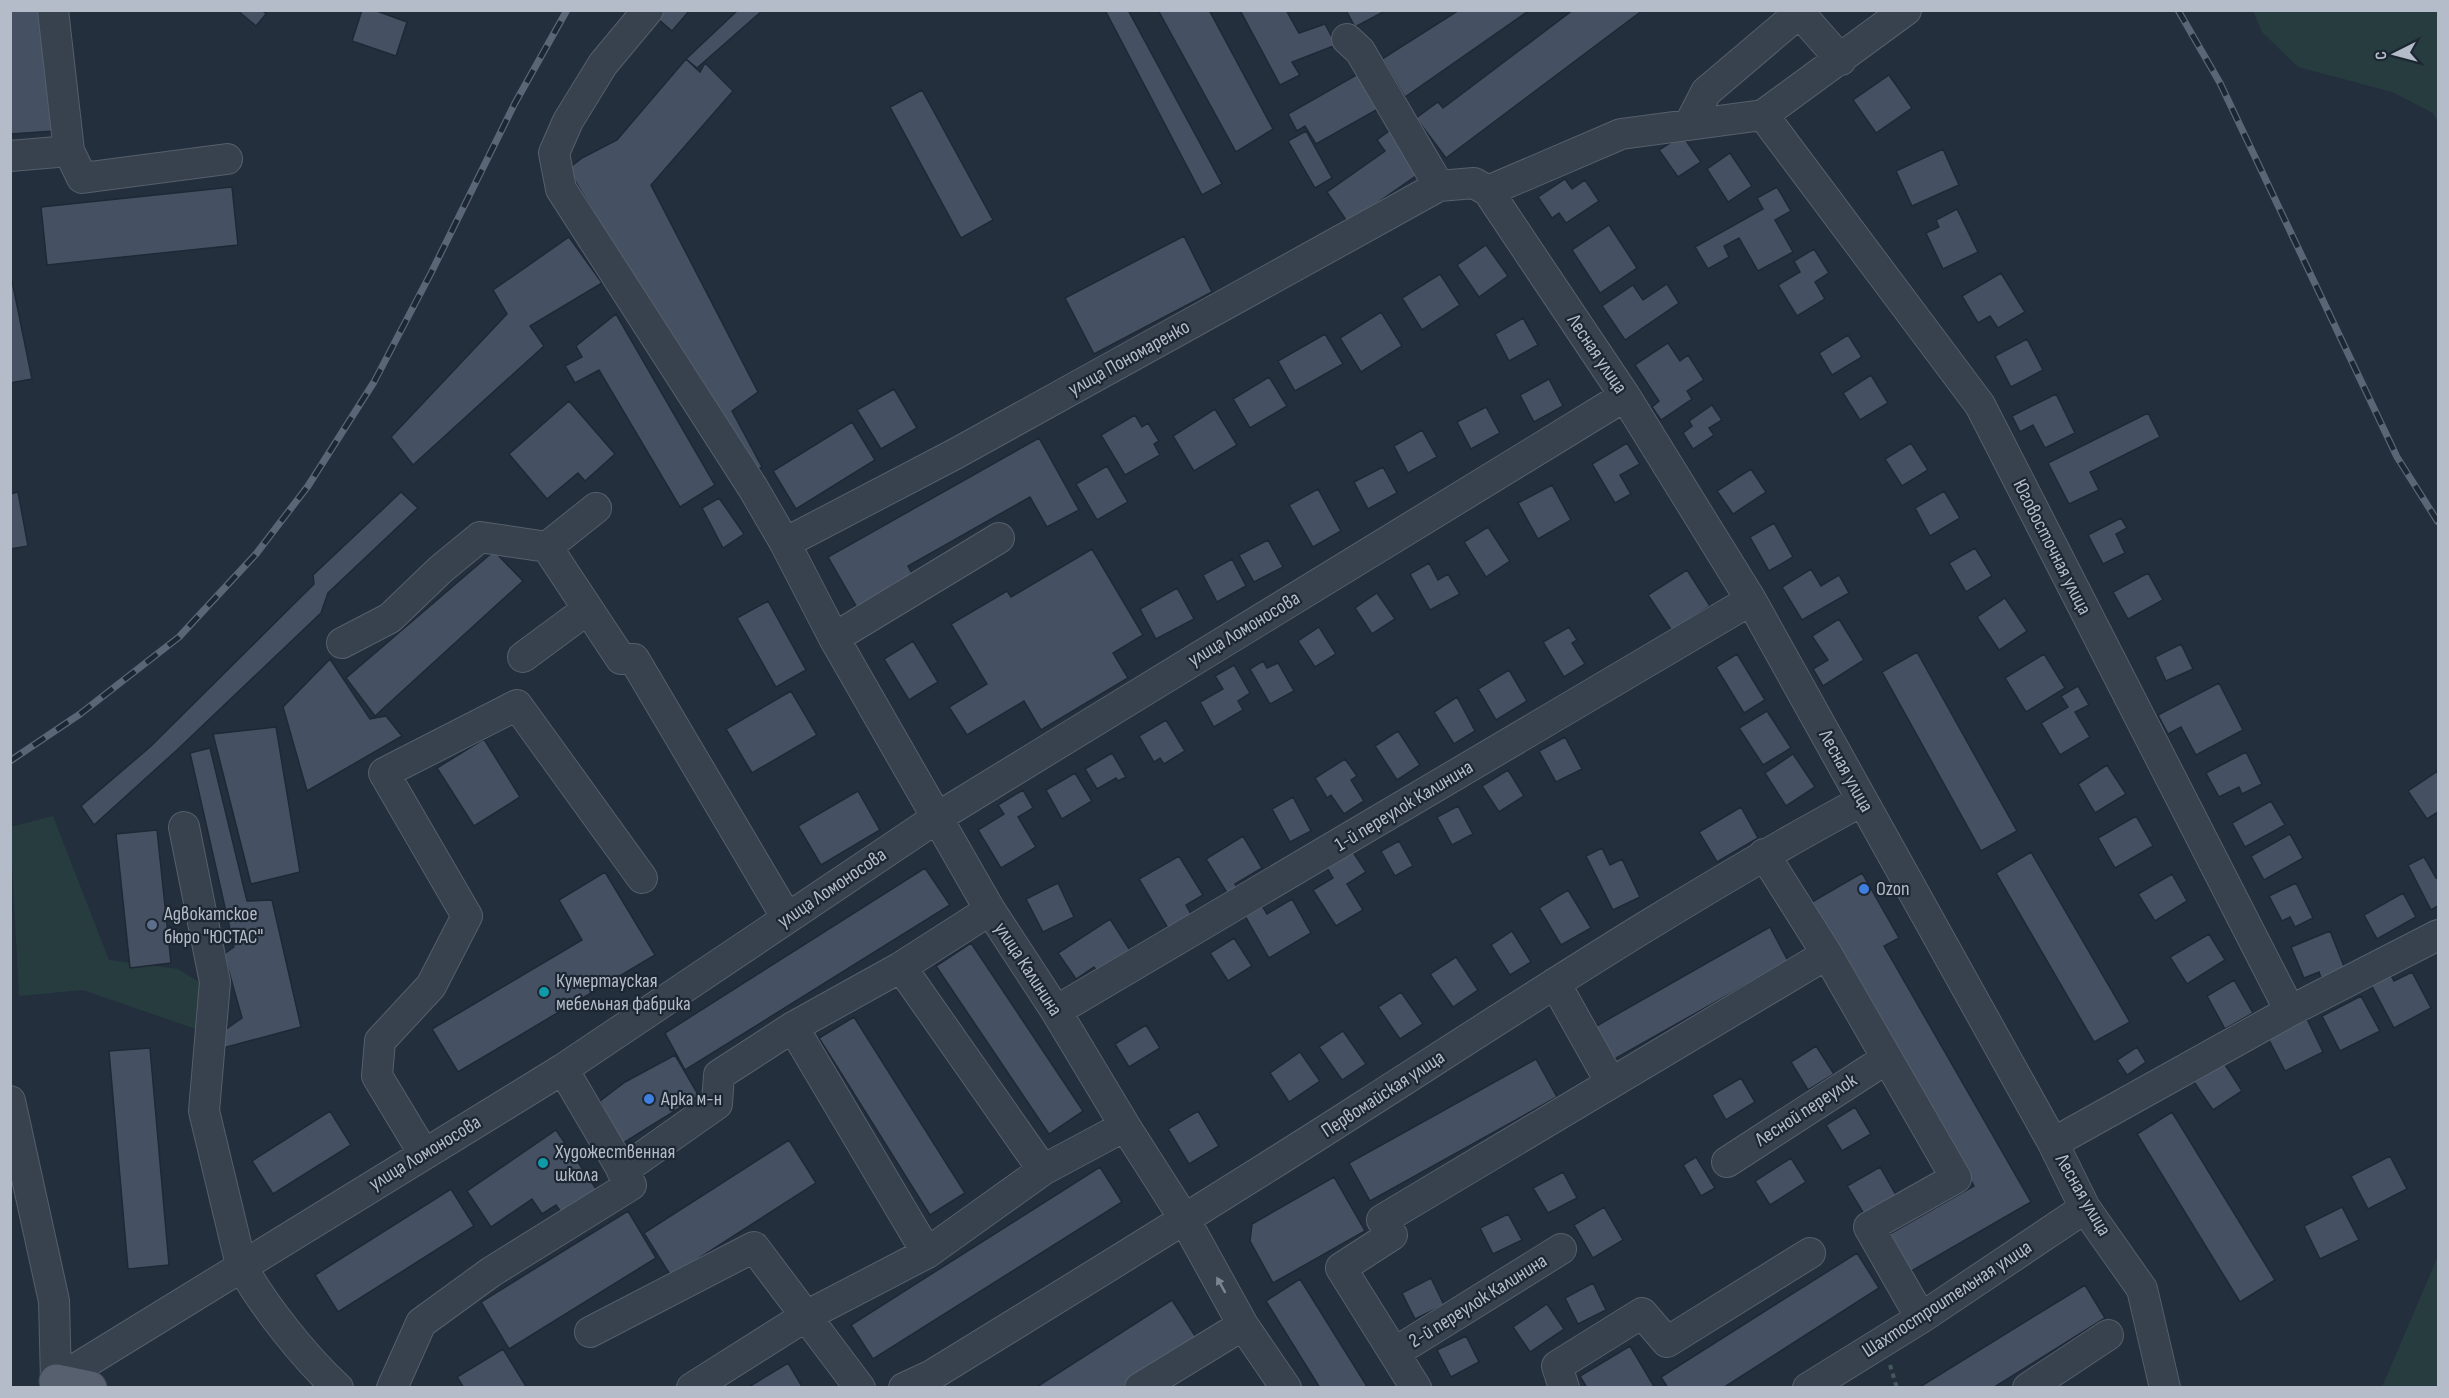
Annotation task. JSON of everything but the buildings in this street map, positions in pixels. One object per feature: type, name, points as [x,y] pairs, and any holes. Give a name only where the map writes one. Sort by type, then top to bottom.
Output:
[{"type":"main road","points":[[52,1386],[90,1388]]},
{"type":"street","points":[[53,10],[69,151],[82,178],[227,159]]},
{"type":"street","name":"улица Калинина","points":[[648,10],[603,64],[568,121],[554,153],[561,189],[785,543],[834,638],[990,910],[1056,1011],[1185,1220],[1243,1325],[1286,1388]]},
{"type":"street","points":[[1689,125],[1706,92],[1798,12],[1841,60]]},
{"type":"street","points":[[1763,115],[1841,60],[1897,14]]},
{"type":"street","points":[[1347,39],[1360,51],[1439,186]]},
{"type":"street","name":"улица Пономаренко","points":[[785,543],[955,454],[1439,186],[1481,187],[1621,134],[1763,115]]},
{"type":"street","name":"Юговосточная улица","points":[[1763,115],[1980,405],[2290,1011]]},
{"type":"street","points":[[10,156],[69,151]]},
{"type":"street","name":"Лесная улица","points":[[1481,187],[1625,396],[1751,600],[2053,1143],[2085,1208],[2142,1289],[2165,1388]]},
{"type":"street","name":"улица Ломоносова","points":[[52,1386],[241,1265],[563,1069],[938,817],[1625,396]]},
{"type":"street","points":[[342,643],[390,618],[441,568],[480,537],[547,547],[596,508]]},
{"type":"street","points":[[834,638],[999,538]]},
{"type":"street","points":[[547,547],[621,659],[634,659],[787,918]]},
{"type":"street","name":"1-й переулок Калинина","points":[[1056,1011],[1751,600]]},
{"type":"street","points":[[524,657],[588,609]]},
{"type":"street","points":[[424,1154],[377,1076],[380,1041],[431,986],[467,916],[384,773],[517,705],[642,878]]},
{"type":"street","name":"Первомайская улица","points":[[904,1388],[936,1381],[1556,983],[1764,854],[1862,801]]},
{"type":"street","points":[[184,827],[215,982],[204,1111],[241,1265],[252,1285],[312,1362],[338,1388]]},
{"type":"street","points":[[1764,854],[1827,954],[1956,1178],[1869,1227],[1921,1318]]},
{"type":"street","points":[[622,1171],[717,1104],[719,1075],[793,1027],[901,967],[990,910]]},
{"type":"street","points":[[2053,1143],[2290,1011],[2439,935]]},
{"type":"street","points":[[1416,1388],[1341,1268],[1392,1235],[1382,1220],[1827,954]]},
{"type":"street","points":[[901,967],[1043,1170]]},
{"type":"street","points":[[1556,983],[1611,1083]]},
{"type":"street","points":[[793,1027],[927,1252]]},
{"type":"street","name":"Лесной переулок","points":[[1727,1162],[1886,1059]]},
{"type":"street","points":[[392,1388],[421,1323],[491,1272],[631,1185],[563,1069]]},
{"type":"street","points":[[10,1101],[54,1301],[52,1386]]},
{"type":"street","points":[[692,1388],[806,1316],[927,1252],[1043,1170],[1125,1126]]},
{"type":"street","name":"Шахтостроительная улица","points":[[1808,1388],[1921,1318],[2085,1208]]},
{"type":"street","points":[[590,1332],[754,1247],[860,1388]]},
{"type":"street","name":"2-й переулок Калинина","points":[[1394,1353],[1561,1249]]},
{"type":"street","points":[[1564,1388],[1557,1366],[1642,1312],[1667,1342],[1810,1253]]},
{"type":"street","points":[[1153,1384],[1243,1325]]},
{"type":"street","points":[[2028,1388],[2108,1335]]},
{"type":"green space","points":[[2253,11],[2438,11],[2438,124],[2433,113],[2392,92],[2298,67],[2262,32]]},
{"type":"green space","points":[[53,816],[109,960],[178,969],[228,1000],[213,1035],[83,990],[19,996],[10,827]]},
{"type":"green space","points":[[2438,1256],[2438,1387],[2382,1387]]},
{"type":"railway","points":[[10,761],[80,714],[179,637],[256,554],[308,486],[374,382],[515,103],[567,10]]},
{"type":"railway","points":[[2178,10],[2220,83],[2397,457],[2438,522]]},
{"type":"place","name":"Ozon","points":[[1864,889]]},
{"type":"place","name":"Адвокатское бюро \"ЮСТАС\"","points":[[152,925]]},
{"type":"place","name":"Кумертауская мебельная фабрика","points":[[544,992]]},
{"type":"place","name":"Арка м-н","points":[[649,1099]]},
{"type":"place","name":"Художественная школа","points":[[543,1163]]}]
